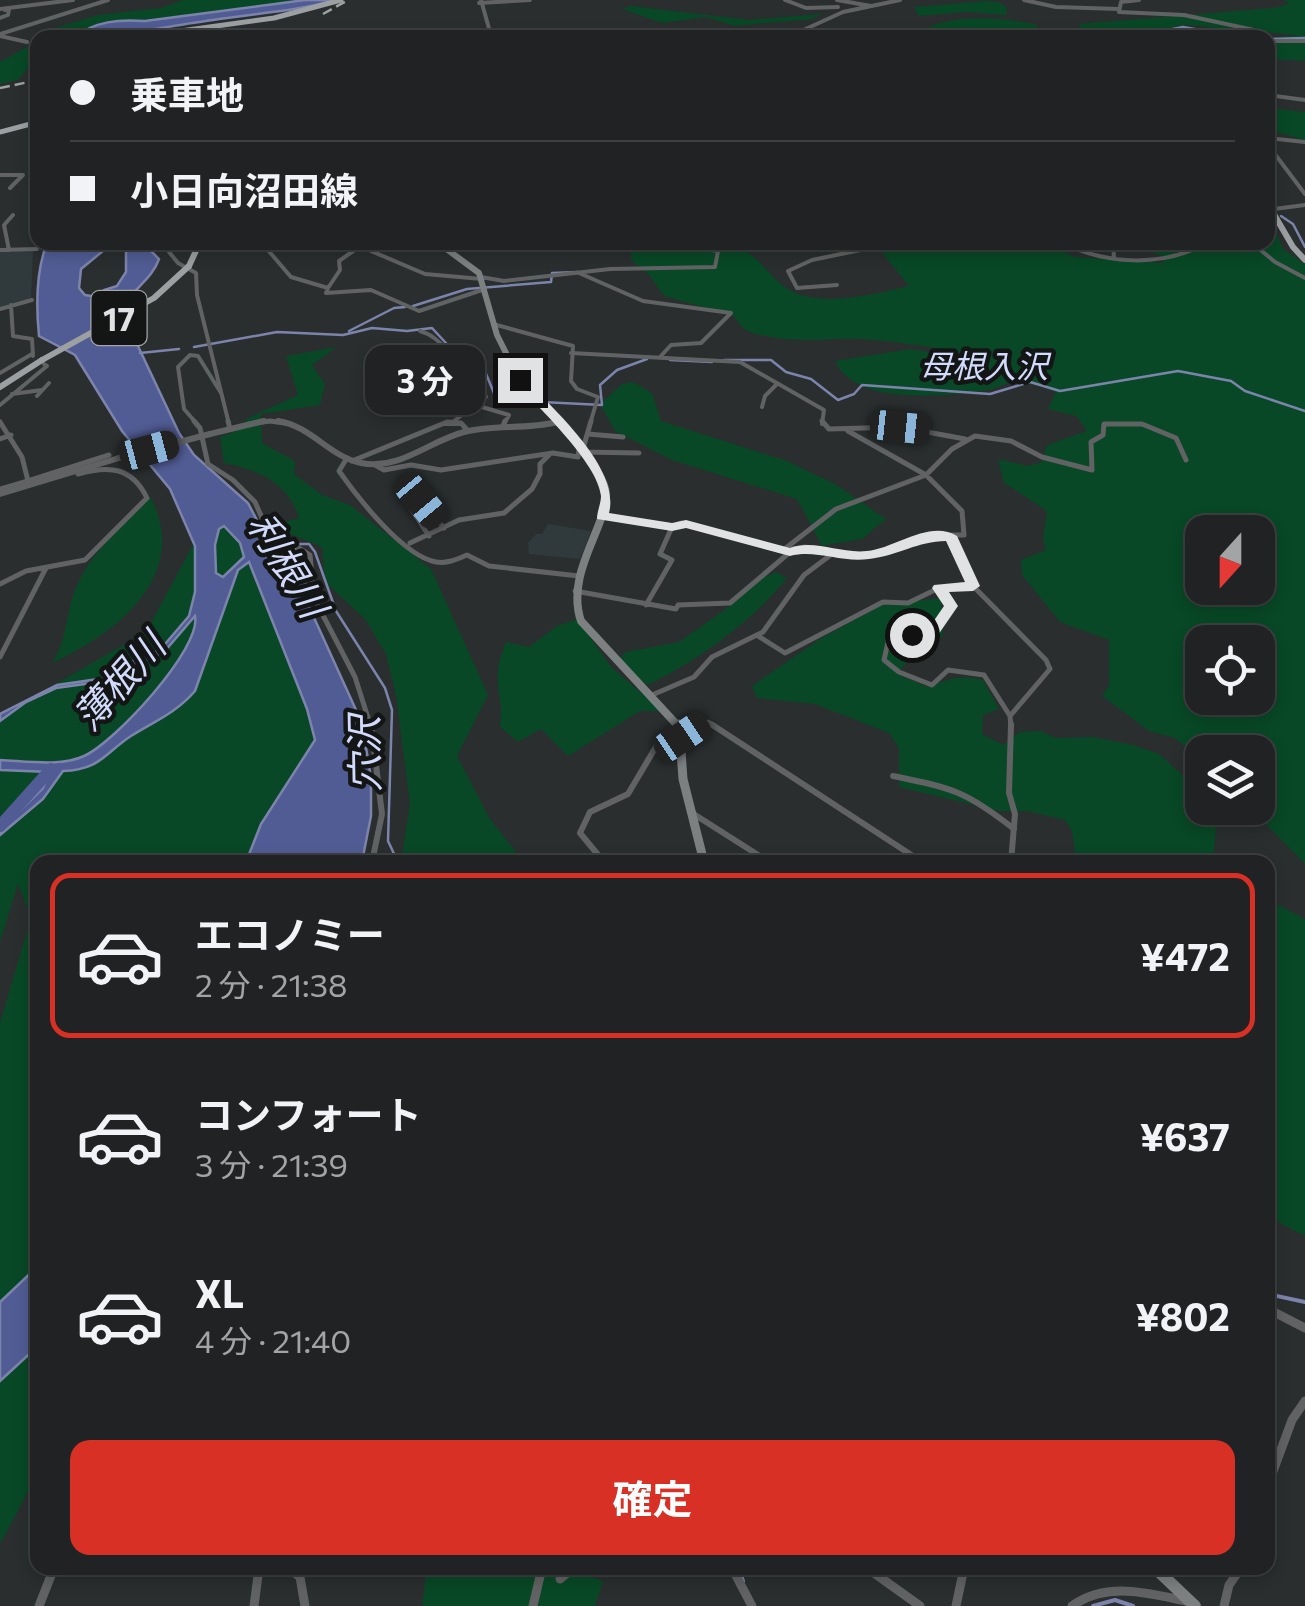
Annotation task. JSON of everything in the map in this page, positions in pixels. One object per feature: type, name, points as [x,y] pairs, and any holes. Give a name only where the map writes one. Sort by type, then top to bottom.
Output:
[{"type":"highway","points":[[172,30],[274,18],[341,0]]},
{"type":"highway","points":[[0,132],[30,124]]},
{"type":"highway","points":[[1275,215],[1289,246],[1305,260]]},
{"type":"highway","name":"17","points":[[0,388],[38,358],[154,298],[189,266],[196,250]]},
{"type":"main road","points":[[447,250],[482,278],[493,324],[520,380],[581,450],[606,488],[602,516],[575,591],[582,621],[614,660],[679,722],[681,767],[702,855]]},
{"type":"main road","points":[[1163,1575],[1192,1605]]},
{"type":"street","points":[[58,0],[51,11],[58,14]]},
{"type":"street","points":[[2,8],[73,0]]},
{"type":"street","points":[[0,35],[108,0]]},
{"type":"street","points":[[489,30],[480,1],[530,0]]},
{"type":"street","points":[[785,0],[802,8],[838,8]]},
{"type":"street","points":[[837,0],[872,6]]},
{"type":"street","points":[[802,30],[843,12],[900,0]]},
{"type":"street","points":[[1024,0],[1119,9],[1131,15],[1194,16],[1254,30]]},
{"type":"street","points":[[1119,9],[1121,2],[1139,0]]},
{"type":"street","points":[[818,22],[846,3]]},
{"type":"street","points":[[0,18],[8,15],[9,9],[2,8]]},
{"type":"street","points":[[0,35],[27,42]]},
{"type":"street","points":[[1275,41],[1305,41]]},
{"type":"street","points":[[1275,96],[1305,100]]},
{"type":"street","points":[[1275,139],[1305,142]]},
{"type":"street","points":[[1275,154],[1305,194]]},
{"type":"street","points":[[0,174],[23,174],[10,188]]},
{"type":"street","points":[[1275,206],[1305,205]]},
{"type":"street","points":[[9,250],[4,225],[14,215]]},
{"type":"street","points":[[0,250],[30,249]]},
{"type":"street","points":[[167,250],[178,263],[196,273],[197,295],[230,429]]},
{"type":"street","points":[[268,250],[291,277],[328,288]]},
{"type":"street","points":[[357,250],[339,261],[340,270],[326,293],[372,290],[413,303],[419,311],[461,294],[486,290]]},
{"type":"street","points":[[365,250],[425,274],[504,280],[676,265],[714,267],[718,251],[711,250]]},
{"type":"street","points":[[837,284],[797,288],[788,271],[812,260],[861,250]]},
{"type":"street","points":[[1074,250],[1114,258],[1176,258],[1193,250]]},
{"type":"street","points":[[1114,250],[1114,258]]},
{"type":"street","points":[[1261,250],[1305,278]]},
{"type":"street","points":[[572,272],[644,300],[731,313],[701,344],[672,345],[660,357]]},
{"type":"street","points":[[0,309],[32,300]]},
{"type":"street","points":[[0,405],[47,366],[38,358],[32,339],[13,336],[11,305]]},
{"type":"street","points":[[0,493],[268,420],[294,422],[350,460],[384,470],[411,465],[441,470],[550,454],[578,457],[598,398],[571,381],[573,346],[565,340],[493,324]]},
{"type":"street","points":[[420,331],[432,334],[458,365],[479,372],[478,381],[486,397],[454,421],[350,460],[340,471],[350,480],[369,515],[433,562],[450,562],[467,555],[489,566],[579,576]]},
{"type":"street","points":[[572,353],[740,362],[824,410],[825,426],[848,431],[900,427],[966,439],[983,436],[1011,440],[1042,456],[1092,470],[1091,442],[1103,435],[1104,424],[1118,424],[1173,434],[1182,444],[1186,460]]},
{"type":"street","points":[[221,393],[198,356],[190,355],[182,362],[179,381],[184,409],[199,426],[208,464],[233,480],[255,502],[266,527],[310,555],[314,598],[369,712],[382,814],[373,855]]},
{"type":"street","points":[[0,372],[38,358]]},
{"type":"street","points":[[11,394],[39,393],[49,383]]},
{"type":"street","points":[[762,407],[765,396],[778,383]]},
{"type":"street","points":[[475,405],[510,415],[503,426]]},
{"type":"street","points":[[454,421],[464,424],[468,431]]},
{"type":"street","points":[[0,422],[27,468],[28,480]]},
{"type":"street","points":[[375,465],[409,457],[468,431],[557,422]]},
{"type":"street","points":[[602,516],[672,527],[686,524],[786,551],[805,547],[832,554],[867,556],[904,546],[922,536],[964,534],[962,511],[926,475],[848,431]]},
{"type":"street","points":[[588,434],[623,437]]},
{"type":"street","points":[[0,439],[11,435]]},
{"type":"street","points":[[575,591],[676,609],[692,602],[730,603],[742,584],[765,576],[786,551],[836,509],[926,475],[966,439]]},
{"type":"street","points":[[581,450],[639,452]]},
{"type":"street","points":[[410,543],[459,520],[504,513],[514,507],[532,490],[540,464],[550,454]]},
{"type":"street","points":[[0,493],[28,480],[106,461],[135,476],[147,498],[93,556],[73,566],[26,571],[0,584]]},
{"type":"street","points":[[0,493],[106,461]]},
{"type":"street","points":[[421,501],[444,528]]},
{"type":"street","points":[[408,504],[429,536]]},
{"type":"street","points":[[646,605],[672,560],[660,554],[672,527]]},
{"type":"street","points":[[951,536],[973,586],[1050,668],[1010,716]]},
{"type":"street","points":[[652,695],[698,676],[708,669],[712,656],[758,636],[772,624],[814,564],[832,554]]},
{"type":"street","points":[[0,656],[46,567]]},
{"type":"street","points":[[758,636],[785,653],[883,602],[919,600],[939,588],[973,586]]},
{"type":"street","points":[[939,588],[951,606],[946,616],[932,631],[928,625],[916,635],[892,629],[884,660],[900,672],[932,684],[948,670],[984,675],[1010,716],[1013,747],[1009,793],[1015,830],[1011,855]]},
{"type":"street","points":[[598,855],[579,826],[610,798],[628,794],[658,745],[682,737],[702,724],[716,725],[911,855]]},
{"type":"street","points":[[893,776],[954,788],[983,804],[1015,830]]},
{"type":"street","points":[[692,813],[758,855]]},
{"type":"street","points":[[1275,1313],[1305,1328]]},
{"type":"street","points":[[1275,1465],[1292,1420],[1305,1401]]},
{"type":"street","points":[[1292,1420],[1305,1426]]},
{"type":"street","points":[[38,1606],[51,1575]]},
{"type":"street","points":[[254,1606],[258,1575]]},
{"type":"street","points":[[297,1575],[305,1606]]},
{"type":"street","points":[[533,1606],[540,1575]]},
{"type":"street","points":[[560,1580],[565,1575]]},
{"type":"street","points":[[736,1575],[752,1606]]},
{"type":"street","points":[[875,1575],[920,1606]]},
{"type":"street","points":[[956,1606],[963,1575]]},
{"type":"street","points":[[1224,1606],[1229,1584],[1236,1575]]},
{"type":"street","points":[[1072,1606],[1078,1600],[1106,1591],[1192,1605]]},
{"type":"shaded area","points":[[33,250],[31,299],[0,308],[0,251]]},
{"type":"shaded area","points":[[548,524],[591,531],[580,559],[529,554],[528,543],[536,534],[542,534]]},
{"type":"green space","points":[[184,0],[295,0],[237,12],[112,22],[90,30],[48,30],[98,15],[161,8]]},
{"type":"green space","points":[[1284,0],[1305,0],[1305,61],[1275,59],[1275,37],[1298,35],[1275,30],[1186,25],[1157,30],[1080,30],[1079,24],[1273,8],[1289,4]]},
{"type":"green space","points":[[999,2],[1007,8],[1006,15],[966,12],[919,16],[914,7]]},
{"type":"green space","points":[[631,6],[749,20],[822,14],[812,19],[735,26],[706,17],[662,23],[622,9]]},
{"type":"green space","points":[[980,18],[1037,25],[1039,30],[925,29]]},
{"type":"green space","points":[[30,45],[30,65],[18,80],[0,84],[0,62]]},
{"type":"green space","points":[[1275,109],[1305,112],[1305,140],[1275,132]]},
{"type":"green space","points":[[1275,230],[1283,249],[1305,264],[1305,864],[1267,825],[1275,825],[1275,735],[1185,735],[1185,747],[1175,738],[1149,731],[1102,696],[1109,685],[1109,640],[1060,622],[1022,575],[1021,560],[1046,550],[1043,539],[1047,511],[1004,483],[998,459],[1028,466],[1042,462],[1047,445],[1087,431],[1076,416],[1048,409],[1056,392],[1015,383],[927,396],[862,386],[846,376],[835,361],[910,349],[988,361],[982,356],[890,342],[790,339],[750,332],[734,316],[664,296],[649,275],[631,260],[631,250],[744,250],[793,292],[825,299],[909,286],[880,250],[1060,250],[1075,257],[1164,263],[1162,256],[1146,250],[1275,250]]},
{"type":"green space","points":[[337,347],[312,365],[325,384],[320,405],[261,414],[262,443],[295,461],[294,474],[322,495],[350,505],[431,569],[488,695],[457,756],[490,819],[518,855],[402,855],[410,804],[396,695],[386,654],[365,619],[325,582],[322,547],[271,526],[299,518],[287,495],[260,474],[224,463],[220,437],[236,431],[248,418],[298,395],[286,356]]},
{"type":"green space","points":[[633,382],[652,393],[661,421],[787,461],[835,484],[886,519],[862,539],[822,546],[797,499],[672,460],[615,431],[600,404],[622,384]]},
{"type":"green space","points":[[221,493],[343,777],[323,855],[30,855],[30,915],[18,884],[0,942],[0,716],[146,632]]},
{"type":"green space","points":[[150,496],[161,524],[162,551],[155,575],[123,618],[101,636],[52,663],[82,574]]},
{"type":"green space","points":[[776,572],[787,578],[758,610],[724,639],[667,675],[648,685],[615,664],[625,652],[679,642],[733,604],[745,586]]},
{"type":"green space","points":[[941,598],[943,636],[916,652],[897,674],[928,687],[955,678],[983,680],[999,709],[983,715],[982,734],[1003,745],[1020,732],[1041,731],[1056,738],[1094,737],[1159,754],[1185,777],[1185,825],[1216,825],[1214,852],[1075,855],[1072,831],[1065,820],[1027,811],[999,811],[899,787],[899,748],[889,733],[815,704],[757,698],[752,686],[820,639],[882,605]]},
{"type":"green space","points":[[577,619],[612,668],[663,711],[640,711],[568,756],[541,729],[518,742],[500,727],[498,667],[506,642],[529,647],[557,626]]},
{"type":"green space","points":[[1275,903],[1305,919],[1305,1236],[1275,1221]]},
{"type":"green space","points":[[30,921],[30,1488],[0,1544],[0,1023]]},
{"type":"green space","points":[[426,1575],[587,1575],[603,1581],[595,1606],[422,1606]]},
{"type":"water","points":[[305,0],[336,0],[146,30],[87,30],[108,22],[145,21]]},
{"type":"water","name":"利根川","points":[[45,250],[104,250],[81,269],[79,288],[85,295],[98,297],[104,290],[117,286],[126,272],[126,251],[123,250],[150,250],[159,259],[121,310],[179,433],[194,455],[248,503],[261,528],[297,550],[306,573],[306,600],[362,723],[371,778],[371,816],[363,855],[249,855],[261,824],[315,740],[307,709],[249,562],[238,570],[195,691],[188,699],[101,760],[86,768],[63,771],[43,799],[0,835],[0,830],[43,788],[49,772],[0,770],[0,760],[65,761],[98,747],[154,693],[194,631],[195,616],[164,652],[136,664],[114,680],[56,688],[26,702],[0,721],[0,714],[57,685],[112,677],[132,661],[160,650],[189,616],[195,592],[195,546],[170,489],[122,431],[75,355],[39,336],[41,265]],"holes":[[[224,526],[240,543],[244,557],[223,577],[216,573],[219,529]]]},
{"type":"water","points":[[30,1274],[30,1353],[0,1381],[0,1302]]},
{"type":"waterway","points":[[1167,30],[1200,30]]},
{"type":"waterway","points":[[1275,39],[1305,38]]},
{"type":"waterway","points":[[1281,216],[1293,224],[1305,247]]},
{"type":"waterway","points":[[413,306],[467,289],[551,282],[552,273],[578,272]]},
{"type":"waterway","points":[[349,331],[394,308],[405,307]]},
{"type":"waterway","name":"母根入沢","points":[[194,347],[277,332],[343,335],[372,328],[432,328],[458,356],[484,369],[496,398],[534,402]]},
{"type":"waterway","name":"母根入沢","points":[[140,353],[179,349]]},
{"type":"waterway","name":"母根入沢","points":[[542,402],[602,405],[600,385],[617,370],[647,359]]},
{"type":"waterway","name":"母根入沢","points":[[670,360],[712,362]]},
{"type":"waterway","name":"母根入沢","points":[[724,360],[771,360],[786,372],[811,379],[838,400],[854,394],[862,385],[990,394],[1030,382],[1060,391],[1178,371],[1231,381],[1245,391],[1305,411]]},
{"type":"waterway","name":"穴沢","points":[[298,544],[309,544],[315,552],[336,611],[385,688],[392,710],[388,841],[395,855]]},
{"type":"waterway","points":[[0,826],[51,769]]},
{"type":"waterway","name":"穴沢","points":[[1275,1296],[1305,1302]]},
{"type":"waterway","points":[[741,1575],[743,1581]]},
{"type":"waterway","points":[[1093,1606],[1115,1600],[1133,1606]]},
{"type":"railway","points":[[323,14],[348,0]]},
{"type":"railway","points":[[0,88],[30,82]]},
{"type":"route","points":[[520,380],[569,434],[599,476],[607,496],[602,516],[672,527],[682,523],[790,552],[805,547],[832,554],[867,556],[915,542],[922,536],[951,536],[973,586],[939,588],[951,606],[946,616],[932,631],[928,625],[912,635]]},
{"type":"water label","name":"薄根川","points":[[118,680]]}]
